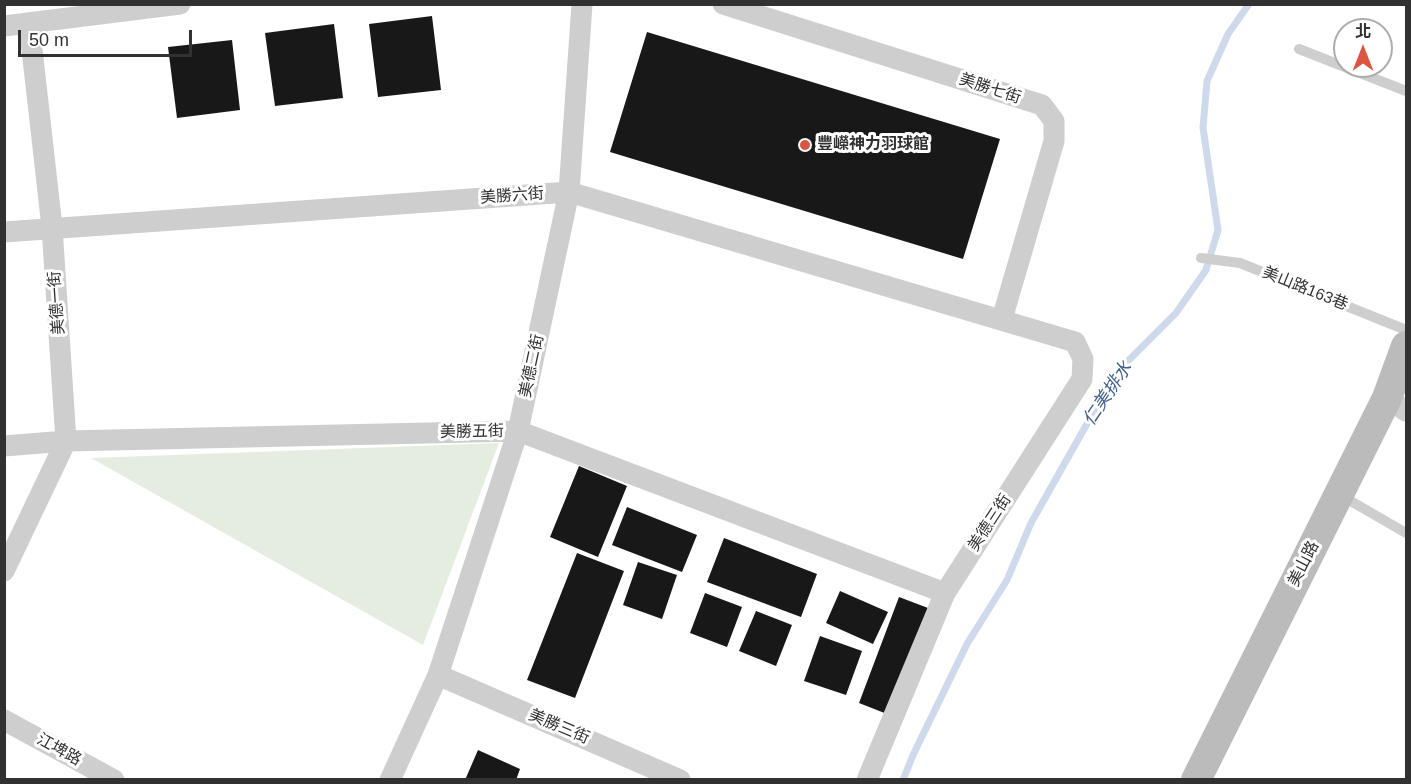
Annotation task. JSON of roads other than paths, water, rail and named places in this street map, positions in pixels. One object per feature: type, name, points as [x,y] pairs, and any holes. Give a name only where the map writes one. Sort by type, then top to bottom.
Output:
[{"type":"street","points":[[4,26],[180,4]]},
{"type":"street","name":"美德二街","points":[[390,780],[438,675],[518,431],[569,192],[582,4]]},
{"type":"street","name":"美勝七街","points":[[723,4],[1042,105],[1054,121],[1054,141],[1002,319]]},
{"type":"street","name":"美德一街","points":[[4,571],[66,441],[52,227],[30,23]]},
{"type":"street","name":"美勝六街","points":[[4,232],[569,192],[1002,319]]},
{"type":"street","name":"美德三街","points":[[867,780],[945,593],[1082,379],[1083,359],[1075,342],[1002,319]]},
{"type":"street","name":"美山路","points":[[1196,780],[1339,495],[1397,404],[1407,346]]},
{"type":"street","name":"美勝五街","points":[[4,446],[66,441],[518,431],[945,593]]},
{"type":"street","name":"美勝三街","points":[[438,675],[680,780]]},
{"type":"street","name":"江埤路","points":[[4,720],[114,780]]},
{"type":"lane","points":[[1299,49],[1407,91]]},
{"type":"lane","name":"美山路163巷","points":[[1201,258],[1240,264],[1407,330]]},
{"type":"lane","points":[[1339,495],[1407,533]]},
{"type":"waterway","name":"仁美排水","points":[[903,780],[967,644],[1007,580],[1031,523],[1088,422],[1129,360],[1176,313],[1206,270],[1218,230],[1203,128],[1207,81],[1228,34],[1249,4]]},
{"type":"place","name":"豐嶸神力羽球館","points":[[805,145]]}]
